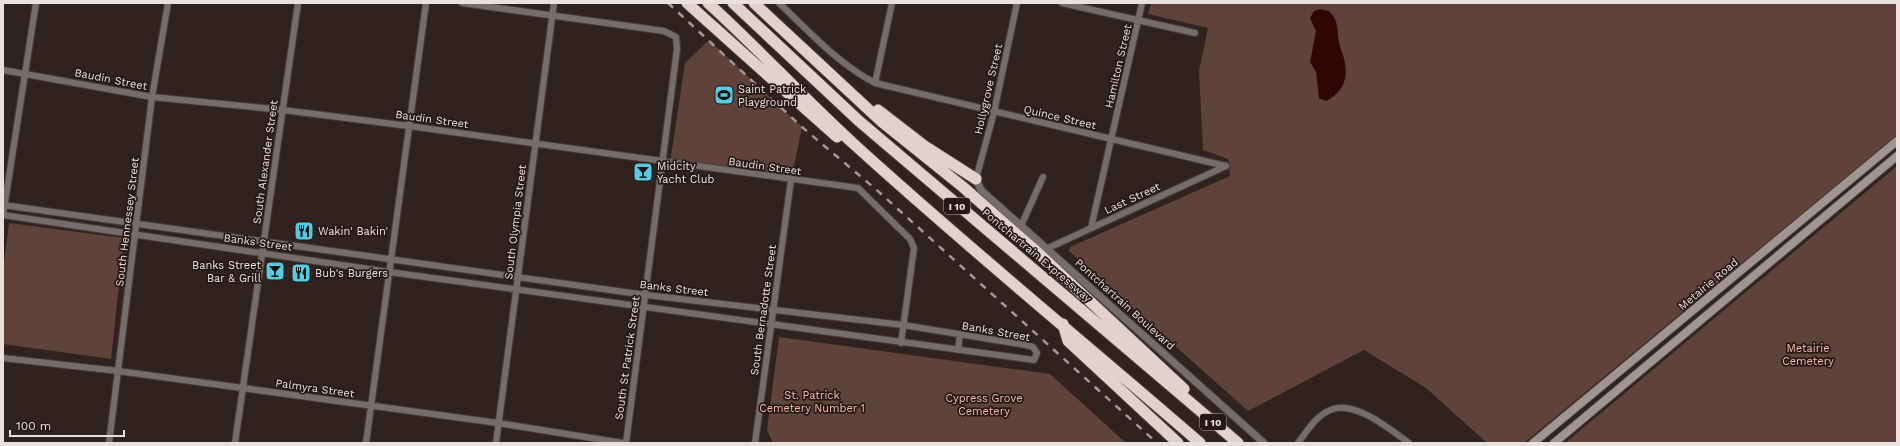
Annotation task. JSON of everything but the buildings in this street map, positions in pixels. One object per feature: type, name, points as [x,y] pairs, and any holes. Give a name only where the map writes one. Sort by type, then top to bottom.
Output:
[{"type":"highway","points":[[687,3],[845,144],[854,144]]},
{"type":"highway","name":"I 10","points":[[708,3],[854,144],[928,210],[1062,323],[1200,443]]},
{"type":"highway","name":"Pontchartrain Expressway","points":[[733,3],[864,125],[1238,443]]},
{"type":"highway","points":[[754,3],[882,122],[963,187],[1043,258],[1184,388],[1188,401]]},
{"type":"highway","points":[[818,63],[826,66],[926,147],[976,179]]},
{"type":"highway","points":[[1062,323],[1068,341],[1178,443]]},
{"type":"main road","name":"Metairie Road","points":[[1533,443],[1897,142]]},
{"type":"main road","name":"Metairie Road","points":[[1554,443],[1897,156]]},
{"type":"street","points":[[3,215],[36,3]]},
{"type":"street","name":"South Hennessey Street","points":[[109,443],[152,97],[168,3]]},
{"type":"street","name":"South Alexander Street","points":[[235,443],[298,3]]},
{"type":"street","points":[[366,443],[426,3]]},
{"type":"street","points":[[462,3],[552,17]]},
{"type":"street","name":"South Olympia Street","points":[[496,443],[554,3]]},
{"type":"street","name":"Quince Street","points":[[779,3],[841,61],[860,75],[875,83],[889,88],[1226,166]]},
{"type":"street","points":[[875,83],[892,3]]},
{"type":"street","name":"Hollygrove Street","points":[[976,179],[994,112],[1017,3]]},
{"type":"street","points":[[1062,3],[1196,34]]},
{"type":"street","name":"Hamilton Street","points":[[1091,228],[1142,3]]},
{"type":"street","name":"South St Patrick Street","points":[[552,17],[664,31],[676,37],[677,49],[646,295],[624,443]]},
{"type":"street","name":"Baudin Street","points":[[3,70],[152,97],[282,110],[409,126],[791,180],[858,188],[910,239],[914,248],[903,325]]},
{"type":"street","name":"Last Street","points":[[1046,249],[1226,166]]},
{"type":"street","points":[[1021,226],[1043,177]]},
{"type":"street","name":"Pontchartrain Boulevard","points":[[976,179],[981,190],[1264,443]]},
{"type":"street","name":"South Bernadotte Street","points":[[755,443],[791,180]]},
{"type":"street","name":"Banks Street","points":[[3,215],[263,252],[389,272],[772,326],[1034,360],[1037,353],[1032,347],[1026,345],[903,325],[646,295],[519,276],[390,260],[4,206]]},
{"type":"street","points":[[901,343],[903,325]]},
{"type":"street","points":[[958,350],[960,334]]},
{"type":"street","name":"Palmyra Street","points":[[3,358],[118,371],[624,443]]},
{"type":"street","points":[[1298,443],[1315,421],[1325,413],[1333,409],[1345,407],[1370,417],[1409,443]]},
{"type":"green space","points":[[1151,3],[1897,3],[1897,135],[1524,443],[1487,443],[1426,388],[1364,350],[1248,411],[1069,251],[1070,247],[1230,176],[1228,159],[1203,150],[1199,71],[1208,28],[1148,14]]},
{"type":"green space","name":"Saint Patrick Playground","points":[[709,40],[802,127],[791,180],[670,163],[685,63]]},
{"type":"green space","name":"Metairie Cemetery","points":[[1897,166],[1897,443],[1565,443]]},
{"type":"green space","points":[[9,223],[124,238],[111,359],[3,344],[3,270]]},
{"type":"green space","points":[[779,337],[1050,374],[1126,443],[773,443],[767,430]]},
{"type":"shaded area","points":[[1320,9],[1329,11],[1336,22],[1346,69],[1345,80],[1340,90],[1332,98],[1326,101],[1319,98],[1316,72],[1310,62],[1316,31],[1310,18],[1314,11]]},
{"type":"railway","points":[[668,3],[802,127],[879,192],[1157,443]]},
{"type":"place","name":"Saint Patrick Playground","points":[[724,95]]},
{"type":"place","name":"Midcity Yacht Club","points":[[643,172]]},
{"type":"place","name":"Wakin' Bakin'","points":[[304,231]]},
{"type":"place","name":"Banks Street Bar & Grill","points":[[275,271]]},
{"type":"place","name":"Bub's Burgers","points":[[301,273]]},
{"type":"park label","name":"St. Patrick Cemetery Number 1","points":[[812,401]]},
{"type":"park label","name":"Cypress Grove Cemetery","points":[[984,404]]}]
